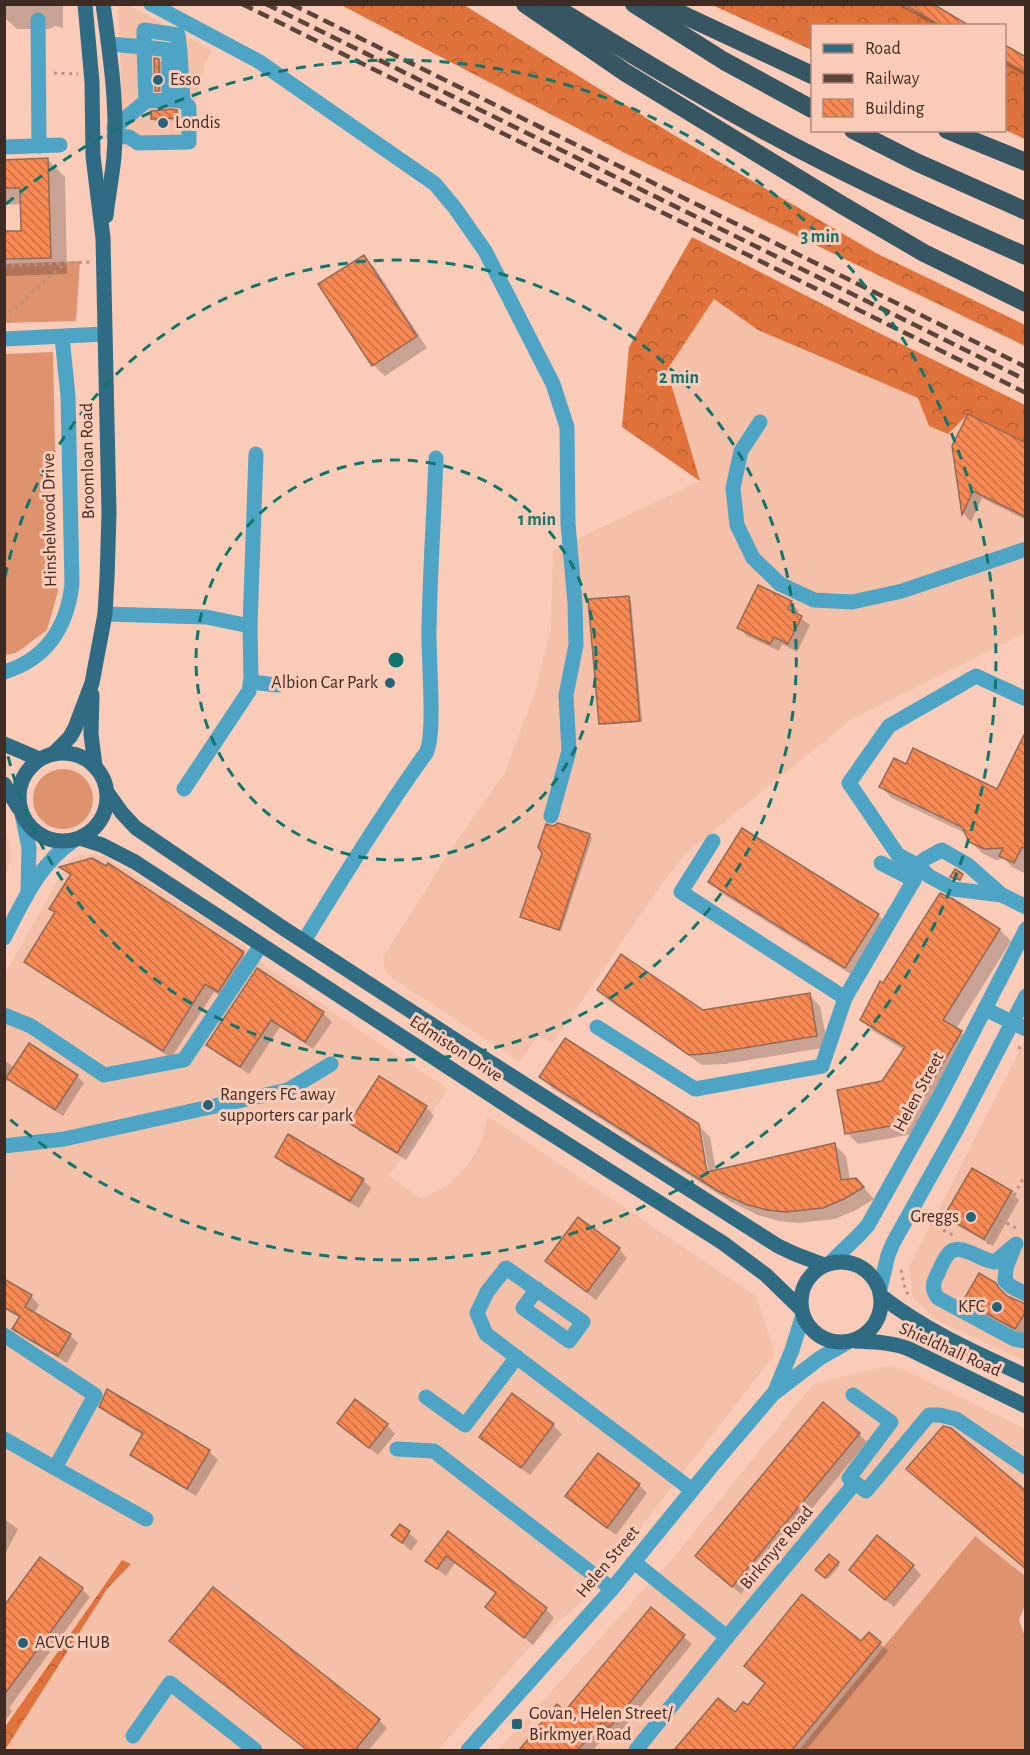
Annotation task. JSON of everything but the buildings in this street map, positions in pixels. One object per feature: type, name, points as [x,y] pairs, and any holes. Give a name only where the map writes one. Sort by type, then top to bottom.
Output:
[{"type":"highway","points":[[525,4],[626,73],[852,211],[924,253],[1026,303]]},
{"type":"highway","points":[[550,4],[640,60],[796,147],[945,220],[1026,256]]},
{"type":"highway","points":[[634,4],[724,61],[811,108]]},
{"type":"highway","points":[[660,4],[811,74]]},
{"type":"highway","points":[[857,132],[916,162],[1026,211]]},
{"type":"highway","points":[[952,132],[1026,162]]},
{"type":"main road","name":"Broomloan Road","points":[[85,4],[91,75],[93,156],[103,238],[108,513],[105,614],[92,683],[91,734],[95,766]]},
{"type":"main road","name":"Broomloan Road","points":[[103,4],[109,45],[114,156],[103,238]]},
{"type":"main road","name":"Broomloan Road","points":[[46,757],[70,737],[92,683]]},
{"type":"main road","points":[[4,744],[46,757]]},
{"type":"main road","points":[[4,784],[28,825],[39,834],[52,840],[76,840],[92,831],[102,820],[107,806],[107,792],[103,778],[95,766],[82,757],[68,753],[46,757],[28,769],[21,783],[18,797],[21,813]]},
{"type":"main road","name":"Edmiston Drive","points":[[107,792],[136,828],[304,941],[778,1246],[827,1264]]},
{"type":"main road","name":"Edmiston Drive","points":[[76,840],[102,845],[135,862],[523,1116],[723,1242],[766,1275],[802,1312]]},
{"type":"main road","points":[[852,1263],[864,1269],[874,1279],[880,1293],[881,1306],[878,1319],[871,1330],[852,1341],[836,1342],[823,1339],[813,1332],[802,1312],[800,1296],[804,1284],[812,1273],[827,1264],[852,1263]]},
{"type":"main road","name":"Shieldhall Road","points":[[880,1293],[905,1315],[936,1333],[1026,1376]]},
{"type":"main road","name":"Shieldhall Road","points":[[852,1341],[889,1343],[909,1349],[1026,1406]]},
{"type":"street","points":[[151,4],[258,61],[435,184],[485,251],[553,384],[567,427],[568,524],[576,645],[566,695],[569,751],[551,816]]},
{"type":"street","points":[[38,20],[39,146]]},
{"type":"street","points":[[109,45],[175,51],[176,100]]},
{"type":"street","points":[[144,47],[146,101]]},
{"type":"street","points":[[176,100],[189,107],[189,142],[138,143],[114,132],[146,101],[176,100]]},
{"type":"street","points":[[4,147],[60,145]]},
{"type":"street","points":[[4,339],[104,334]]},
{"type":"street","name":"Hinshelwood Drive","points":[[4,672],[22,665],[45,648],[59,630],[71,596],[68,396],[62,337]]},
{"type":"street","points":[[760,422],[741,451],[733,488],[737,525],[753,558],[780,584],[814,600],[852,603],[902,591],[1026,549]]},
{"type":"street","points":[[184,789],[249,692],[256,454]]},
{"type":"street","points":[[304,941],[429,746],[429,629],[436,458]]},
{"type":"street","points":[[105,614],[206,617],[250,626]]},
{"type":"street","points":[[916,873],[898,855],[849,783],[889,726],[976,676],[1026,699]]},
{"type":"street","points":[[251,682],[276,685]]},
{"type":"street","points":[[21,813],[29,848],[28,891]]},
{"type":"street","points":[[4,938],[28,891],[50,861],[63,848],[76,840]]},
{"type":"street","points":[[713,841],[681,892],[845,998]]},
{"type":"street","points":[[597,1027],[695,1089],[822,1066],[845,998],[922,860],[942,850],[968,864],[1002,895],[1026,907]]},
{"type":"street","points":[[881,863],[929,876],[953,889],[1002,895]]},
{"type":"street","name":"Helen Street","points":[[827,1264],[868,1225],[940,1096],[1026,929]]},
{"type":"street","points":[[4,1015],[31,1026],[104,1075],[184,1060],[261,945]]},
{"type":"street","points":[[880,1293],[888,1255],[893,1243],[959,1125],[1019,1026],[1026,996]]},
{"type":"street","points":[[985,1009],[1019,1026]]},
{"type":"street","points":[[4,1146],[64,1139],[288,1090],[331,1064]]},
{"type":"street","points":[[1026,1294],[1005,1281],[1006,1268],[1016,1244],[995,1262],[966,1251],[954,1250],[949,1253],[934,1280],[933,1287],[938,1298],[1014,1339],[1026,1341]]},
{"type":"street","points":[[537,1289],[506,1268],[487,1292],[477,1313],[486,1334],[692,1490]]},
{"type":"street","name":"Helen Street","points":[[773,1394],[795,1344],[802,1312]]},
{"type":"street","points":[[4,1335],[95,1395],[55,1468]]},
{"type":"street","name":"Helen Street","points":[[468,1750],[612,1589],[773,1394],[820,1358],[852,1341]]},
{"type":"street","points":[[426,1397],[465,1425],[517,1357]]},
{"type":"street","points":[[854,1395],[891,1422],[849,1478],[866,1491],[929,1414],[956,1419],[1026,1467]]},
{"type":"street","points":[[4,1439],[146,1519]]},
{"type":"street","points":[[397,1449],[434,1451],[612,1589]]},
{"type":"street","name":"Birkmyre Road","points":[[636,1750],[855,1483]]},
{"type":"street","points":[[634,1562],[728,1637]]},
{"type":"street","points":[[133,1736],[170,1683],[255,1750]]},
{"type":"path","points":[[38,72],[91,75]]},
{"type":"path","points":[[4,266],[103,262]]},
{"type":"path","points":[[4,318],[65,263]]},
{"type":"path","points":[[1016,1046],[1026,1051]]},
{"type":"path","points":[[1022,1232],[1001,1220],[1026,1173]]},
{"type":"path","points":[[918,1228],[923,1220]]},
{"type":"path","points":[[900,1263],[904,1288],[909,1296]]},
{"type":"shaded area","points":[[118,5],[129,5],[213,51],[205,63],[196,102],[196,148],[124,148]]},
{"type":"shaded area","points":[[80,261],[76,321],[5,323],[5,264]]},
{"type":"shaded area","points":[[714,299],[758,330],[918,398],[968,414],[1025,443],[1025,633],[852,719],[685,854],[661,885],[552,1044],[538,1036],[520,1062],[386,974],[383,957],[452,848],[505,772],[535,693],[551,628],[553,550],[700,481],[667,370]]},
{"type":"shaded area","points":[[53,352],[58,591],[47,630],[16,653],[5,655],[5,354]]},
{"type":"shaded area","points":[[57,769],[69,769],[80,774],[88,782],[93,799],[91,811],[80,824],[69,829],[57,829],[46,824],[38,816],[33,805],[33,793],[38,782],[46,774]]},
{"type":"shaded area","points":[[5,831],[12,856],[4,878]]},
{"type":"shaded area","points":[[94,854],[106,857],[233,935],[268,968],[448,1089],[389,1176],[422,1199],[451,1183],[470,1162],[481,1142],[488,1116],[756,1296],[775,1354],[586,1598],[530,1647],[438,1750],[5,1750],[107,1589],[130,1564],[122,1560],[5,1727],[5,974],[68,862],[79,855]]},
{"type":"shaded area","points":[[1025,1040],[1025,1361],[937,1320],[913,1298],[909,1267]]},
{"type":"shaded area","points":[[886,1366],[903,1369],[1025,1429],[1025,1576],[975,1536],[799,1750],[498,1750],[678,1552],[813,1384]]},
{"type":"shaded area","points":[[975,1536],[1025,1576],[1025,1605],[1019,1620],[1025,1636],[1025,1750],[799,1750]]},
{"type":"green space","points":[[341,5],[464,5],[677,137],[876,253],[1025,325],[1025,346],[623,152]]},
{"type":"green space","points":[[712,5],[902,5],[939,24],[811,24],[811,50]]},
{"type":"green space","points":[[1006,62],[1025,73],[1025,139],[1006,130]]},
{"type":"green space","points":[[692,237],[1025,405],[1025,443],[968,414],[948,434],[929,426],[918,398],[758,330],[714,299],[667,370],[700,481],[622,427],[629,347]]},
{"type":"green space","points":[[122,1560],[131,1564],[107,1589],[5,1750],[5,1727]]},
{"type":"railway","points":[[242,4],[1026,393]]},
{"type":"railway","points":[[266,4],[1026,380]]},
{"type":"railway","points":[[291,4],[1026,367]]},
{"type":"place","name":"Esso","points":[[158,80]]},
{"type":"place","name":"Londis","points":[[163,123]]},
{"type":"place","name":"Albion Car Park","points":[[390,683]]},
{"type":"place","name":"Rangers FC away supporters car park","points":[[208,1105]]},
{"type":"place","name":"Greggs","points":[[971,1217]]},
{"type":"place","name":"KFC","points":[[997,1307]]},
{"type":"place","name":"ACVC HUB","points":[[23,1643]]},
{"type":"place","name":"Govan, Helen Street/ Birkmyer Road","points":[[517,1724]]}]
